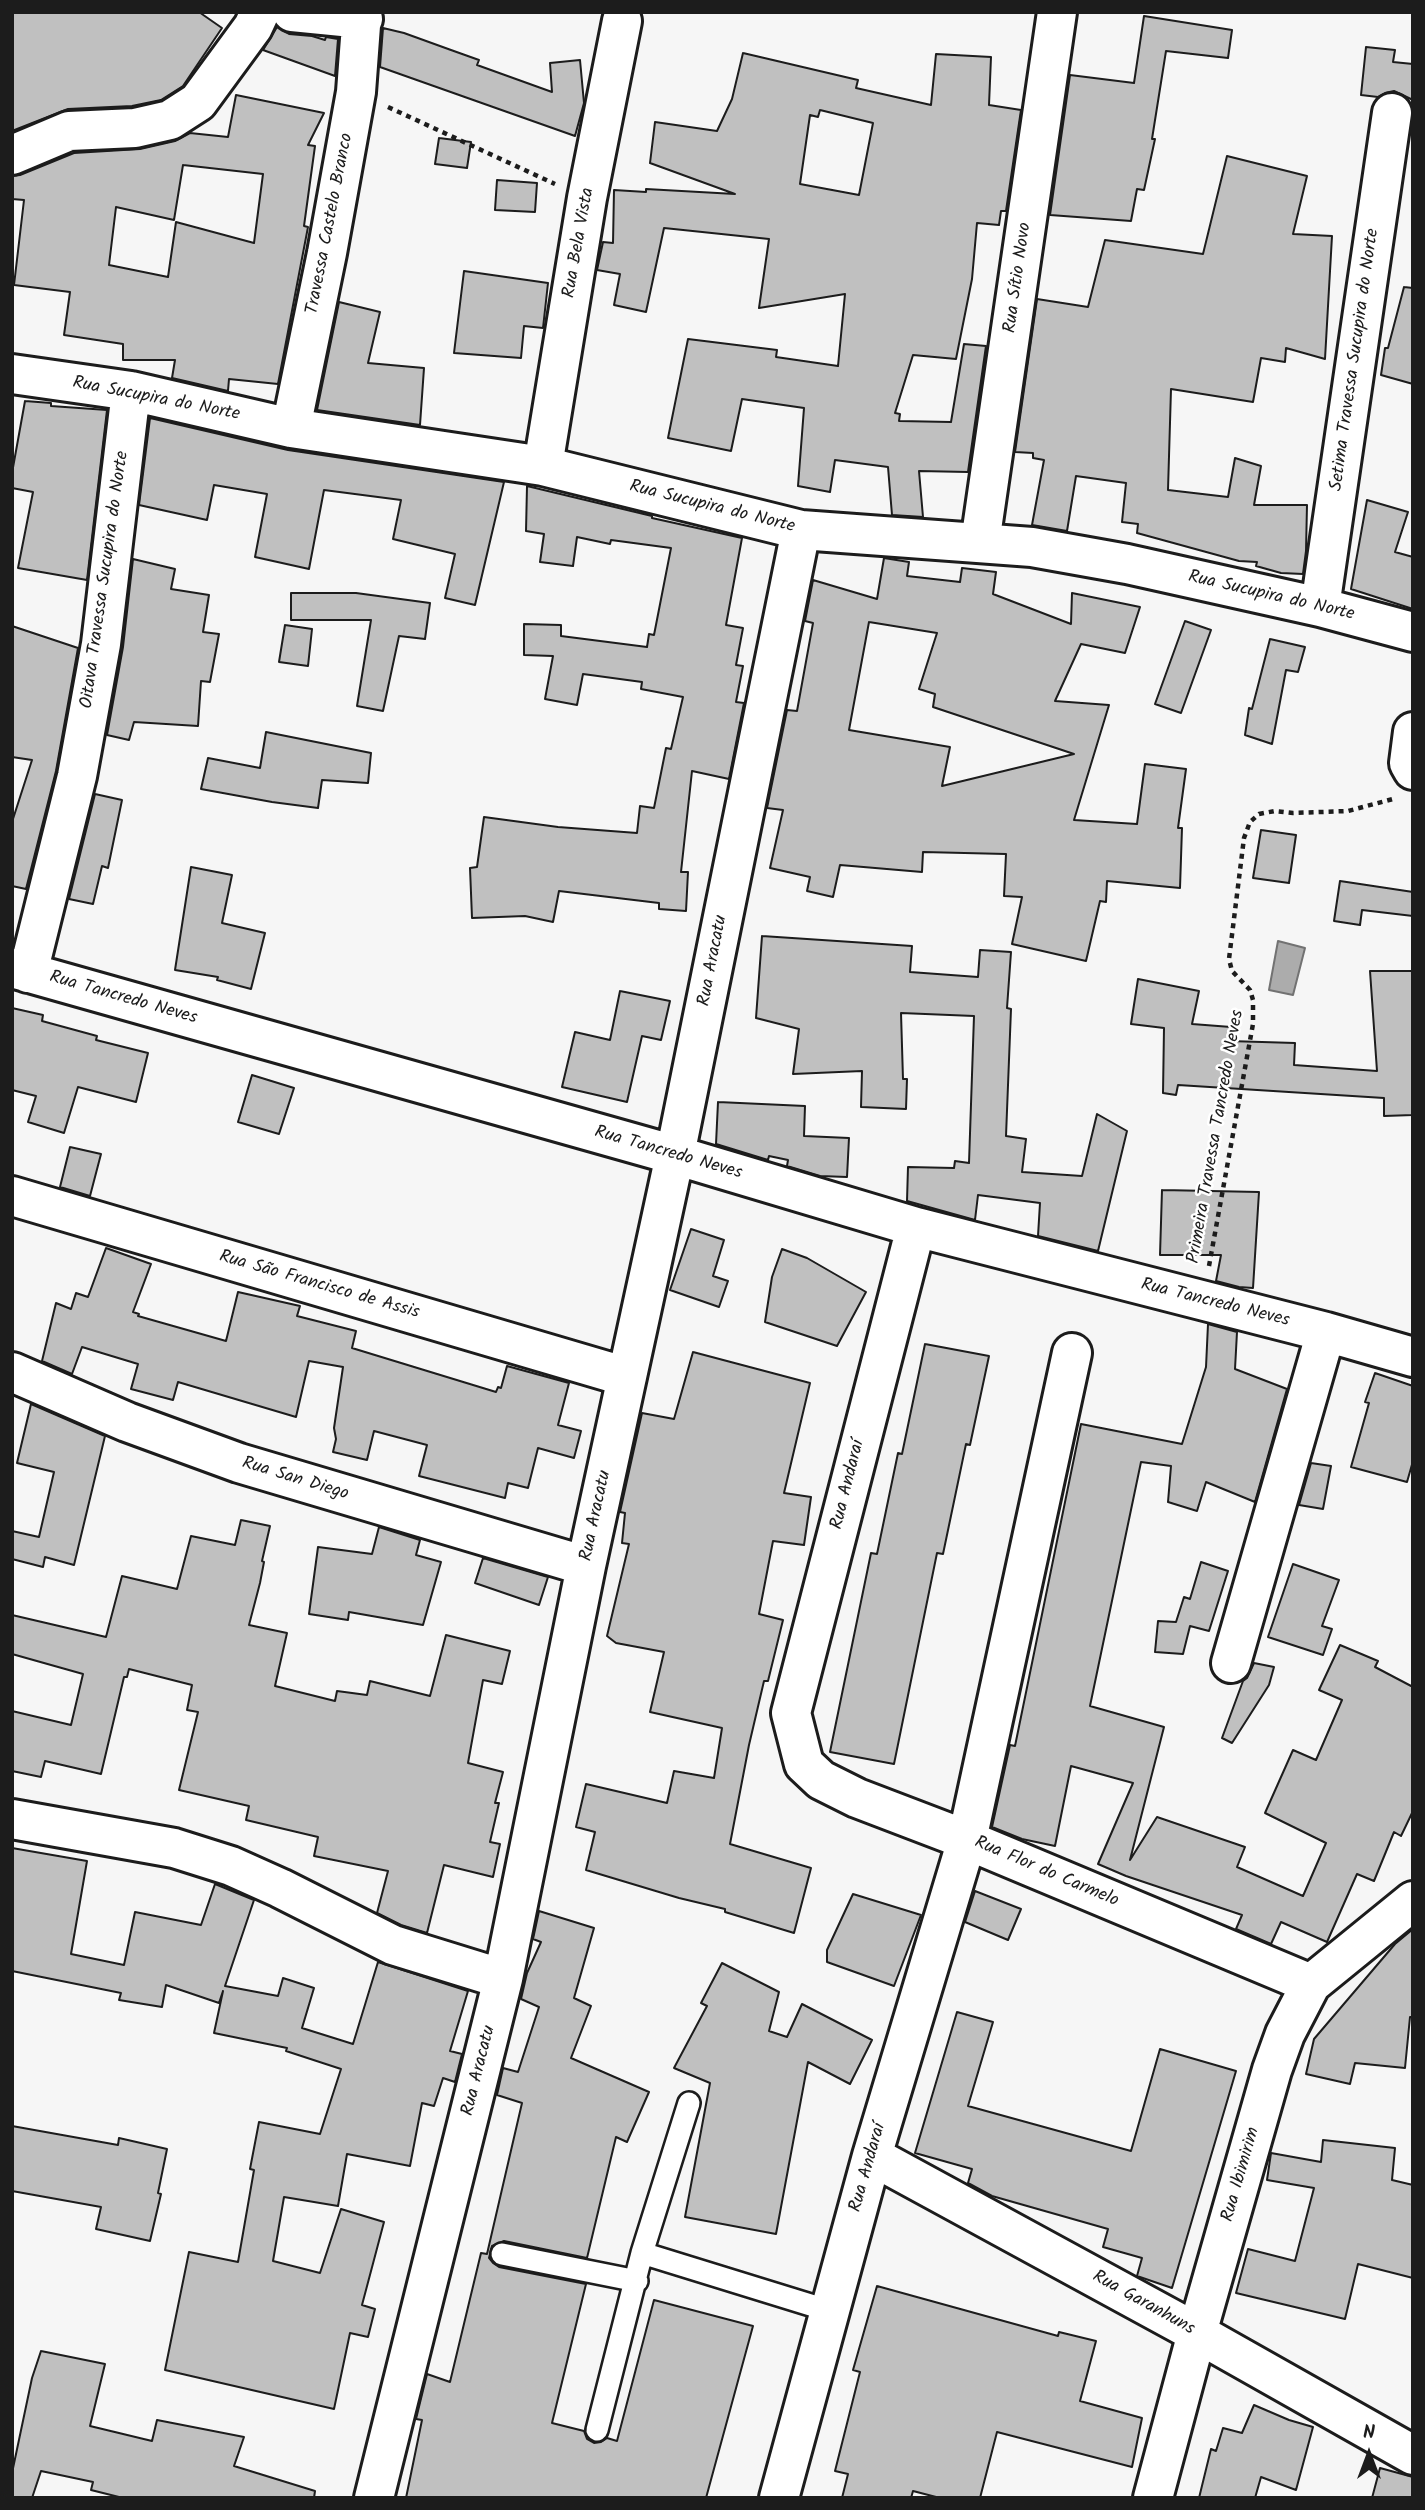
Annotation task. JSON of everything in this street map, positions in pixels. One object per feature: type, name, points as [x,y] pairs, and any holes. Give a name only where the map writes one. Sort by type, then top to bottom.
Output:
[{"type":"street","points":[[12,155],[69,131],[135,128],[170,120],[198,103],[253,27],[260,12]]},
{"type":"street","name":"Travessa Castelo Branco","points":[[291,428],[327,253],[356,92],[363,16],[292,12]]},
{"type":"street","name":"Rua Sítio Novo","points":[[980,544],[1057,12]]},
{"type":"street","name":"Rua Bela Vista","points":[[543,466],[587,198],[622,21]]},
{"type":"street","name":"Setima Travessa Sucupira do Norte","points":[[1321,607],[1392,113]]},
{"type":"street","name":"Rua Sucupira do Norte","points":[[12,374],[131,391],[291,428],[543,466],[801,530],[1031,547],[1127,564],[1321,607],[1413,632]]},
{"type":"street","name":"Oitava Travessa Sucupira do Norte","points":[[20,970],[77,776],[101,645],[131,391]]},
{"type":"street","name":"Rua Aracatu","points":[[374,2498],[503,1979],[586,1566],[675,1155],[801,530]]},
{"type":"street","points":[[1408,783],[1413,732]]},
{"type":"street","name":"Rua Tancredo Neves","points":[[20,970],[675,1155],[916,1227],[1326,1332],[1413,1357]]},
{"type":"street","name":"Rua São Francisco de Assis","points":[[12,1196],[627,1377]]},
{"type":"street","name":"Rua Andaraí","points":[[797,1744],[791,1713],[916,1227]]},
{"type":"street","points":[[1231,1663],[1326,1332]]},
{"type":"street","name":"Rua Andaraí","points":[[779,2498],[872,2156],[967,1840],[1072,1353]]},
{"type":"street","name":"Rua San Diego","points":[[12,1372],[127,1422],[239,1464],[586,1566]]},
{"type":"street","name":"Rua Flor do Carmelo","points":[[797,1744],[804,1764],[821,1780],[857,1798],[967,1840],[1311,1984]]},
{"type":"street","points":[[12,1819],[174,1848],[231,1866],[393,1945],[503,1979]]},
{"type":"street","name":"Rua Ibimirim","points":[[1153,2498],[1197,2333],[1272,2070],[1285,2034],[1311,1984],[1413,1900]]},
{"type":"street","name":"Rua Garanhuns","points":[[872,2156],[1197,2333],[1413,2455]]},
{"type":"lane","points":[[597,2430],[642,2253],[689,2103]]},
{"type":"lane","points":[[642,2253],[830,2311]]},
{"type":"lane","points":[[502,2254],[637,2281]]},
{"type":"path","points":[[356,92],[587,198]]},
{"type":"path","name":"Primeira Travessa Tancredo Neves","points":[[1203,1302],[1253,1024],[1253,1000],[1250,990],[1232,971],[1229,960],[1244,838],[1250,822],[1259,814],[1275,811],[1348,811],[1379,804],[1408,783]]},
{"type":"shaded area","points":[[1278,941],[1305,948],[1293,995],[1269,990]]},
{"type":"building","points":[[12,12],[199,12],[222,28],[183,86],[161,100],[132,106],[68,109],[12,131]]},
{"type":"building","points":[[1144,16],[1232,30],[1228,58],[1166,51],[1152,139],[1155,139],[1144,190],[1137,189],[1131,221],[1050,215],[1070,75],[1134,83]]},
{"type":"building","points":[[277,27],[289,34],[325,40],[326,37],[338,39],[335,76],[263,50]]},
{"type":"building","points":[[383,28],[479,60],[477,65],[552,92],[550,63],[580,60],[584,103],[575,136],[380,67]]},
{"type":"building","points":[[1366,47],[1395,50],[1393,62],[1413,64],[1413,100],[1394,91],[1378,97],[1361,95]]},
{"type":"building","points":[[743,53],[858,80],[856,88],[931,105],[936,54],[991,57],[989,105],[1021,110],[1006,211],[1001,211],[999,225],[977,223],[972,279],[956,359],[913,355],[895,413],[900,414],[899,421],[951,422],[964,344],[986,346],[968,472],[919,471],[923,517],[892,515],[888,467],[835,460],[830,492],[798,486],[804,408],[742,399],[731,451],[668,438],[688,339],[777,350],[776,357],[838,366],[845,294],[759,308],[769,239],[664,228],[646,312],[614,305],[620,274],[597,270],[603,242],[613,243],[614,190],[735,194],[650,163],[655,122],[717,131],[732,99]],"holes":[[[820,110],[873,123],[859,195],[800,184],[810,115],[818,117]]]},
{"type":"building","points":[[236,95],[324,113],[308,145],[315,146],[304,226],[308,227],[278,384],[229,379],[228,391],[172,378],[175,360],[123,360],[123,344],[64,335],[70,292],[14,285],[24,200],[12,199],[12,176],[74,153],[140,149],[175,141],[190,133],[228,137]],"holes":[[[183,165],[263,174],[254,243],[176,222],[168,277],[109,265],[116,207],[174,220]]]},
{"type":"building","points":[[439,138],[471,142],[467,168],[435,164]]},
{"type":"building","points":[[1227,156],[1307,176],[1293,234],[1332,236],[1325,359],[1286,348],[1285,362],[1261,358],[1253,402],[1171,389],[1168,490],[1228,497],[1235,458],[1261,466],[1254,505],[1307,505],[1303,574],[1281,573],[1256,566],[1257,562],[1239,561],[1137,533],[1138,524],[1122,522],[1126,483],[1076,476],[1067,531],[1032,525],[1044,460],[1033,458],[1033,453],[1015,452],[1037,299],[1088,307],[1105,240],[1203,254]]},
{"type":"building","points":[[497,180],[537,183],[535,212],[495,210]]},
{"type":"building","points":[[464,271],[548,283],[543,328],[524,326],[521,358],[454,353]]},
{"type":"building","points":[[1404,287],[1413,288],[1413,384],[1381,375],[1385,348],[1388,348]]},
{"type":"building","points":[[339,302],[380,312],[368,363],[424,368],[420,425],[317,410]]},
{"type":"building","points":[[25,401],[51,403],[51,406],[107,410],[87,580],[18,568],[33,492],[12,488],[12,473]]},
{"type":"building","points":[[150,418],[288,450],[504,482],[475,605],[445,598],[455,554],[393,539],[401,500],[324,490],[309,569],[255,557],[267,494],[214,485],[207,520],[139,505]]},
{"type":"building","points":[[527,486],[742,538],[726,625],[743,628],[736,665],[743,666],[736,702],[744,703],[729,779],[692,771],[681,872],[688,872],[686,911],[659,909],[659,903],[559,891],[553,922],[525,916],[472,918],[470,868],[477,867],[484,817],[558,827],[637,833],[640,806],[654,808],[666,748],[671,749],[683,697],[641,689],[642,682],[583,674],[577,705],[545,699],[553,656],[524,655],[524,624],[561,625],[561,636],[647,647],[649,634],[654,635],[671,548],[611,540],[610,544],[577,537],[573,566],[540,562],[544,534],[526,531]]},
{"type":"building","points":[[1367,500],[1408,512],[1395,552],[1413,557],[1413,609],[1351,589]]},
{"type":"building","points":[[884,558],[909,562],[907,576],[960,582],[962,568],[996,572],[993,594],[1071,624],[1072,593],[1140,607],[1125,653],[1081,644],[1055,701],[1109,705],[1074,820],[1137,824],[1145,764],[1186,769],[1178,828],[1182,828],[1180,888],[1107,881],[1106,902],[1100,901],[1086,961],[1012,944],[1022,897],[1004,896],[1006,854],[923,852],[922,872],[840,865],[833,897],[807,891],[810,877],[770,868],[783,810],[767,808],[787,710],[797,711],[813,623],[805,621],[813,580],[877,599]],"holes":[[[869,622],[937,633],[919,689],[935,694],[933,707],[1074,754],[942,786],[950,747],[849,730]]]},
{"type":"building","points":[[133,559],[175,569],[171,589],[209,595],[203,632],[219,634],[210,682],[201,681],[198,726],[134,722],[129,740],[107,735],[123,647]]},
{"type":"building","points":[[291,593],[356,593],[430,603],[425,639],[399,636],[383,711],[357,706],[371,620],[291,620]]},
{"type":"building","points":[[1185,621],[1211,630],[1181,713],[1155,704]]},
{"type":"building","points":[[285,625],[312,629],[308,666],[279,662]]},
{"type":"building","points":[[12,626],[78,648],[56,771],[26,889],[12,886],[12,822],[32,760],[12,757]]},
{"type":"building","points":[[1270,639],[1305,647],[1298,672],[1286,670],[1272,744],[1245,735],[1249,708],[1252,709]]},
{"type":"building","points":[[266,732],[371,753],[368,783],[322,780],[318,808],[201,789],[208,758],[260,768]]},
{"type":"building","points":[[95,794],[122,800],[108,868],[102,866],[93,904],[69,899]]},
{"type":"building","points":[[1261,830],[1296,835],[1289,883],[1253,878]]},
{"type":"building","points":[[191,867],[232,875],[222,923],[265,933],[251,989],[217,980],[218,977],[175,970]]},
{"type":"building","points":[[1340,881],[1413,892],[1413,916],[1362,910],[1360,925],[1334,921]]},
{"type":"building","points":[[762,936],[912,946],[910,972],[978,977],[980,950],[1011,952],[1007,1008],[1011,1009],[1006,1136],[1026,1139],[1022,1172],[1082,1176],[1097,1114],[1127,1131],[1098,1251],[1038,1236],[1040,1203],[978,1195],[975,1220],[907,1201],[908,1167],[954,1168],[955,1161],[969,1163],[974,1016],[901,1013],[903,1079],[907,1079],[906,1109],[861,1107],[862,1071],[793,1074],[799,1029],[756,1018]]},
{"type":"building","points":[[1370,971],[1413,971],[1413,1115],[1384,1116],[1384,1098],[1178,1085],[1176,1095],[1163,1093],[1164,1028],[1131,1024],[1138,979],[1199,991],[1192,1024],[1231,1027],[1229,1041],[1295,1043],[1294,1065],[1377,1071]]},
{"type":"building","points":[[620,991],[670,1001],[661,1040],[642,1036],[627,1102],[562,1087],[575,1032],[610,1040]]},
{"type":"building","points":[[12,1008],[43,1015],[42,1021],[97,1036],[96,1040],[148,1053],[136,1102],[78,1087],[64,1133],[28,1122],[36,1096],[12,1090]]},
{"type":"building","points":[[252,1075],[294,1088],[279,1134],[238,1122]]},
{"type":"building","points":[[718,1102],[805,1106],[804,1136],[849,1138],[847,1177],[820,1176],[787,1166],[788,1160],[769,1156],[768,1160],[716,1144]]},
{"type":"building","points":[[70,1147],[101,1154],[90,1196],[60,1187]]},
{"type":"building","points":[[1162,1190],[1259,1192],[1253,1288],[1216,1281],[1221,1255],[1160,1255]]},
{"type":"building","points":[[691,1229],[724,1240],[713,1276],[728,1281],[719,1307],[670,1290]]},
{"type":"building","points":[[106,1248],[151,1264],[133,1312],[139,1314],[138,1316],[226,1341],[238,1292],[300,1306],[297,1316],[356,1331],[352,1348],[496,1392],[498,1387],[501,1388],[507,1366],[569,1383],[558,1425],[581,1431],[574,1458],[538,1448],[528,1488],[508,1483],[505,1498],[419,1476],[427,1445],[374,1431],[367,1460],[333,1452],[343,1367],[309,1361],[296,1417],[178,1382],[173,1400],[131,1389],[138,1364],[82,1347],[72,1374],[42,1361],[56,1303],[71,1309],[76,1293],[88,1297]]},
{"type":"building","points":[[782,1249],[807,1258],[866,1292],[837,1346],[765,1322],[772,1277]]},
{"type":"building","points":[[1208,1324],[1237,1332],[1235,1369],[1287,1389],[1255,1502],[1206,1482],[1197,1511],[1168,1502],[1171,1466],[1141,1462],[1090,1706],[1164,1727],[1130,1860],[1157,1817],[1245,1847],[1237,1867],[1303,1896],[1326,1843],[1265,1813],[1293,1750],[1316,1760],[1342,1700],[1319,1690],[1340,1645],[1378,1661],[1375,1667],[1413,1687],[1413,1811],[1401,1836],[1394,1832],[1374,1881],[1357,1874],[1327,1942],[1281,1922],[1271,1944],[1236,1929],[1242,1915],[1098,1864],[1133,1783],[1071,1766],[1055,1846],[1022,1839],[992,1827],[1010,1745],[1015,1746],[1081,1424],[1182,1444],[1206,1367]]},
{"type":"building","points":[[925,1344],[989,1356],[970,1445],[966,1444],[943,1554],[937,1553],[894,1764],[830,1752],[871,1553],[877,1554]]},
{"type":"building","points":[[693,1352],[810,1383],[784,1493],[811,1497],[804,1545],[773,1541],[759,1614],[783,1620],[768,1681],[764,1681],[730,1844],[811,1868],[794,1933],[725,1912],[725,1909],[586,1870],[595,1832],[576,1827],[586,1784],[667,1803],[674,1771],[714,1778],[722,1728],[650,1712],[664,1652],[616,1643],[607,1636],[629,1544],[622,1543],[625,1513],[620,1512],[642,1413],[674,1419]]},
{"type":"building","points":[[1375,1373],[1413,1386],[1413,1461],[1407,1482],[1351,1467],[1369,1403],[1365,1402]]},
{"type":"building","points":[[31,1404],[105,1436],[74,1565],[45,1557],[43,1567],[12,1559],[12,1531],[39,1537],[54,1472],[17,1463]]},
{"type":"building","points":[[1311,1463],[1331,1466],[1323,1509],[1299,1505]]},
{"type":"building","points":[[241,1520],[270,1526],[249,1625],[287,1633],[275,1686],[335,1701],[337,1691],[367,1695],[370,1681],[430,1696],[446,1635],[510,1651],[502,1684],[483,1680],[468,1763],[503,1772],[495,1803],[499,1803],[490,1842],[500,1844],[493,1877],[444,1865],[427,1933],[401,1925],[377,1913],[388,1871],[314,1856],[318,1837],[246,1820],[249,1806],[179,1790],[198,1712],[187,1710],[192,1685],[129,1669],[127,1677],[124,1677],[101,1774],[45,1761],[41,1777],[12,1771],[12,1711],[71,1725],[83,1674],[12,1654],[12,1615],[106,1637],[122,1576],[177,1589],[191,1536],[235,1545]]},
{"type":"building","points":[[379,1527],[420,1540],[416,1555],[441,1562],[423,1625],[349,1612],[348,1620],[309,1614],[318,1547],[372,1554]]},
{"type":"building","points":[[483,1558],[548,1577],[539,1605],[475,1583]]},
{"type":"building","points":[[1201,1562],[1228,1571],[1209,1631],[1190,1626],[1183,1654],[1155,1652],[1158,1621],[1176,1622],[1184,1597],[1190,1599]]},
{"type":"building","points":[[1293,1564],[1339,1580],[1322,1626],[1332,1629],[1323,1655],[1268,1637]]},
{"type":"building","points":[[1254,1663],[1274,1667],[1269,1685],[1232,1743],[1222,1738],[1243,1681]]},
{"type":"building","points":[[12,1848],[87,1861],[71,1954],[124,1965],[135,1912],[201,1925],[215,1884],[254,1900],[225,1986],[278,1996],[283,1978],[314,1988],[302,2028],[353,2044],[378,1962],[468,1991],[450,2051],[462,2054],[455,2082],[443,2078],[434,2106],[422,2103],[410,2166],[347,2154],[338,2206],[284,2197],[273,2261],[320,2273],[341,2209],[384,2222],[362,2305],[375,2309],[368,2337],[350,2333],[334,2409],[165,2370],[189,2252],[238,2262],[254,2170],[250,2169],[259,2122],[320,2134],[341,2069],[286,2051],[287,2048],[214,2033],[223,1991],[219,2003],[166,1985],[162,2007],[119,2000],[121,1993],[12,1971]]},
{"type":"building","points":[[975,1891],[1021,1909],[1008,1940],[965,1922]]},
{"type":"building","points":[[853,1894],[921,1915],[894,1986],[827,1962],[827,1950]]},
{"type":"building","points":[[539,1911],[594,1928],[574,1998],[591,2006],[571,2058],[649,2092],[627,2142],[616,2137],[587,2258],[504,2241],[492,2246],[489,2258],[499,2267],[586,2284],[552,2423],[584,2431],[587,2439],[594,2443],[607,2438],[617,2441],[654,2300],[753,2326],[706,2498],[406,2498],[422,2420],[416,2419],[427,2374],[450,2382],[481,2253],[487,2254],[522,2103],[497,2095],[503,2068],[518,2072],[539,2007],[521,1999],[527,1973],[541,1942],[533,1939]]},
{"type":"building","points":[[1413,1929],[1413,2017],[1410,2017],[1405,2068],[1355,2063],[1350,2084],[1306,2074],[1314,2039],[1395,1944]]},
{"type":"building","points":[[722,1963],[779,1992],[769,2031],[787,2037],[802,2004],[872,2040],[850,2084],[808,2062],[776,2234],[685,2217],[710,2083],[674,2068],[707,2006],[701,2003]]},
{"type":"building","points":[[957,2012],[993,2022],[968,2106],[1131,2151],[1160,2049],[1236,2071],[1172,2288],[1137,2276],[1142,2258],[1103,2247],[1108,2229],[992,2196],[968,2183],[972,2169],[915,2153]]},
{"type":"building","points":[[12,2126],[118,2145],[119,2138],[167,2149],[158,2193],[161,2194],[150,2241],[96,2229],[101,2207],[12,2191]]},
{"type":"building","points":[[1323,2140],[1395,2148],[1392,2180],[1413,2185],[1413,2278],[1358,2264],[1345,2319],[1236,2293],[1248,2249],[1295,2261],[1314,2188],[1267,2180],[1271,2153],[1321,2162]]},
{"type":"building","points":[[877,2286],[1058,2336],[1059,2332],[1096,2341],[1080,2401],[1142,2418],[1132,2467],[997,2432],[980,2498],[940,2498],[913,2491],[911,2498],[842,2498],[848,2474],[835,2471],[860,2372],[853,2370]]},
{"type":"building","points":[[41,2351],[105,2364],[90,2426],[152,2441],[157,2420],[244,2437],[234,2466],[315,2491],[314,2498],[123,2498],[91,2490],[93,2482],[41,2471],[32,2498],[12,2498],[12,2473],[32,2378]]},
{"type":"building","points":[[1254,2405],[1313,2427],[1296,2490],[1261,2477],[1255,2498],[1199,2498],[1211,2449],[1216,2451],[1223,2428],[1242,2433]]},
{"type":"building","points":[[1380,2468],[1413,2477],[1413,2498],[1372,2498]]}]
